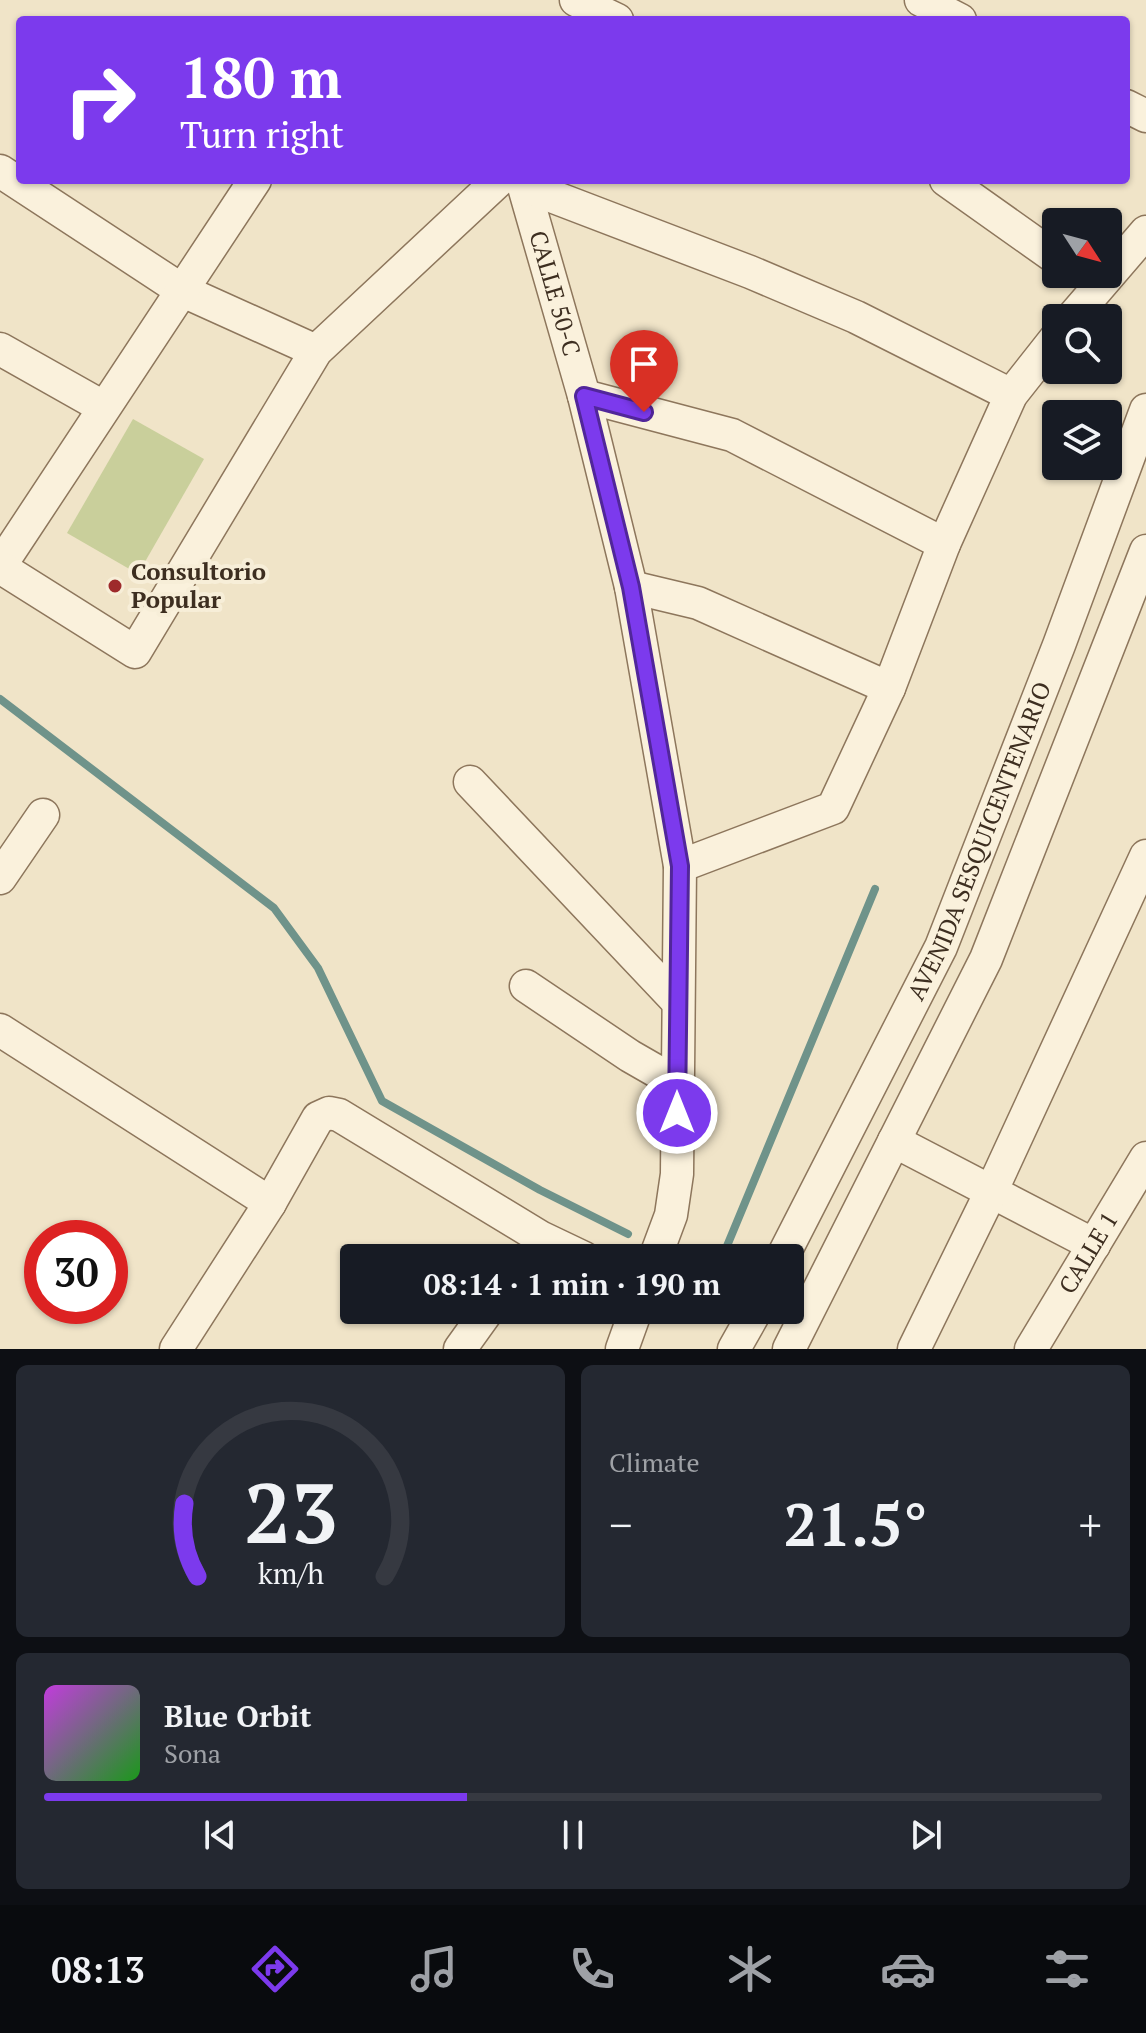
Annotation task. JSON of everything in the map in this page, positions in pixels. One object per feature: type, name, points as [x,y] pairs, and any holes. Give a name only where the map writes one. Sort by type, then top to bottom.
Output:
[{"type":"street","points":[[576,0],[609,16]]},
{"type":"street","points":[[921,0],[952,16]]},
{"type":"street","points":[[20,184],[183,291],[316,351]]},
{"type":"street","points":[[252,184],[0,566],[135,652],[316,351],[513,184]]},
{"type":"street","name":"CALLE 50-C","points":[[516,184],[584,396],[631,587],[680,866],[677,1174],[671,1215],[660,1244]]},
{"type":"street","points":[[520,184],[750,272],[856,317],[1011,395]]},
{"type":"street","points":[[952,184],[1042,248]]},
{"type":"street","points":[[1122,256],[1134,248],[1146,232]]},
{"type":"street","points":[[0,349],[103,407]]},
{"type":"street","points":[[680,866],[833,808],[889,688],[944,544],[1011,395],[1042,356]]},
{"type":"street","points":[[584,396],[732,435],[944,544]]},
{"type":"street","name":"AVENIDA SESQUICENTENARIO","points":[[789,1244],[941,947],[1059,645],[1146,410]]},
{"type":"street","name":"AVENIDA SESQUICENTENARIO","points":[[789,1349],[986,959],[1137,597],[1146,551]]},
{"type":"street","points":[[631,587],[698,603],[889,688]]},
{"type":"street","points":[[470,782],[677,1001]]},
{"type":"street","points":[[0,878],[43,815]]},
{"type":"street","points":[[914,1349],[991,1192],[1146,856]]},
{"type":"street","points":[[526,986],[630,1056],[677,1083]]},
{"type":"street","points":[[0,1030],[270,1203]]},
{"type":"street","points":[[176,1349],[270,1203],[318,1118],[329,1113],[339,1115],[526,1244]]},
{"type":"street","points":[[894,1141],[1094,1245]]},
{"type":"street","name":"CALLE 1","points":[[1031,1349],[1146,1158]]},
{"type":"street","points":[[460,1349],[478,1324]]},
{"type":"street","points":[[622,1349],[631,1324]]},
{"type":"street","points":[[734,1349],[748,1324]]},
{"type":"green space","points":[[133,419],[204,459],[138,574],[67,533]]},
{"type":"waterway","points":[[0,699],[274,908],[318,968],[382,1101],[540,1190],[628,1234]]},
{"type":"waterway","points":[[728,1244],[875,889]]},
{"type":"place","name":"Consultorio Popular","points":[[115,586]]},
{"type":"route","points":[[644,412],[584,396],[631,587],[680,866],[677,1113]]}]
